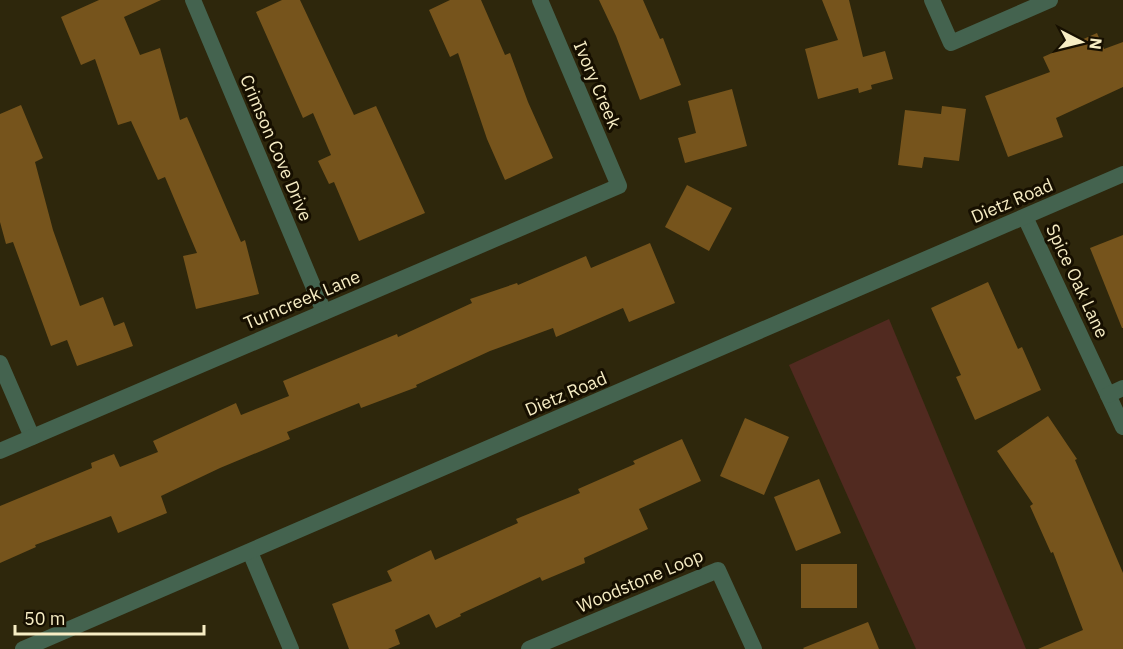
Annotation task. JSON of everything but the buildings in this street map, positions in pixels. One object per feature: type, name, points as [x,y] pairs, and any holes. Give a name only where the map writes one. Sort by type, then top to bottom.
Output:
[{"type":"street","name":"Crimson Cove Drive","points":[[193,0],[324,312]]},
{"type":"street","name":"Ivory Creek","points":[[540,0],[619,186]]},
{"type":"street","points":[[932,0],[951,43],[1050,0]]},
{"type":"street","name":"Dietz Road","points":[[23,649],[1123,174]]},
{"type":"street","name":"Turncreek Lane","points":[[0,451],[619,186]]},
{"type":"street","name":"Spice Oak Lane","points":[[1025,217],[1116,391],[1123,427]]},
{"type":"street","points":[[0,363],[32,437]]},
{"type":"street","points":[[250,552],[291,649]]},
{"type":"street","name":"Woodstone Loop","points":[[529,649],[718,570],[754,649]]},
{"type":"shaded area","points":[[889,319],[1026,649],[916,649],[789,365]]}]
